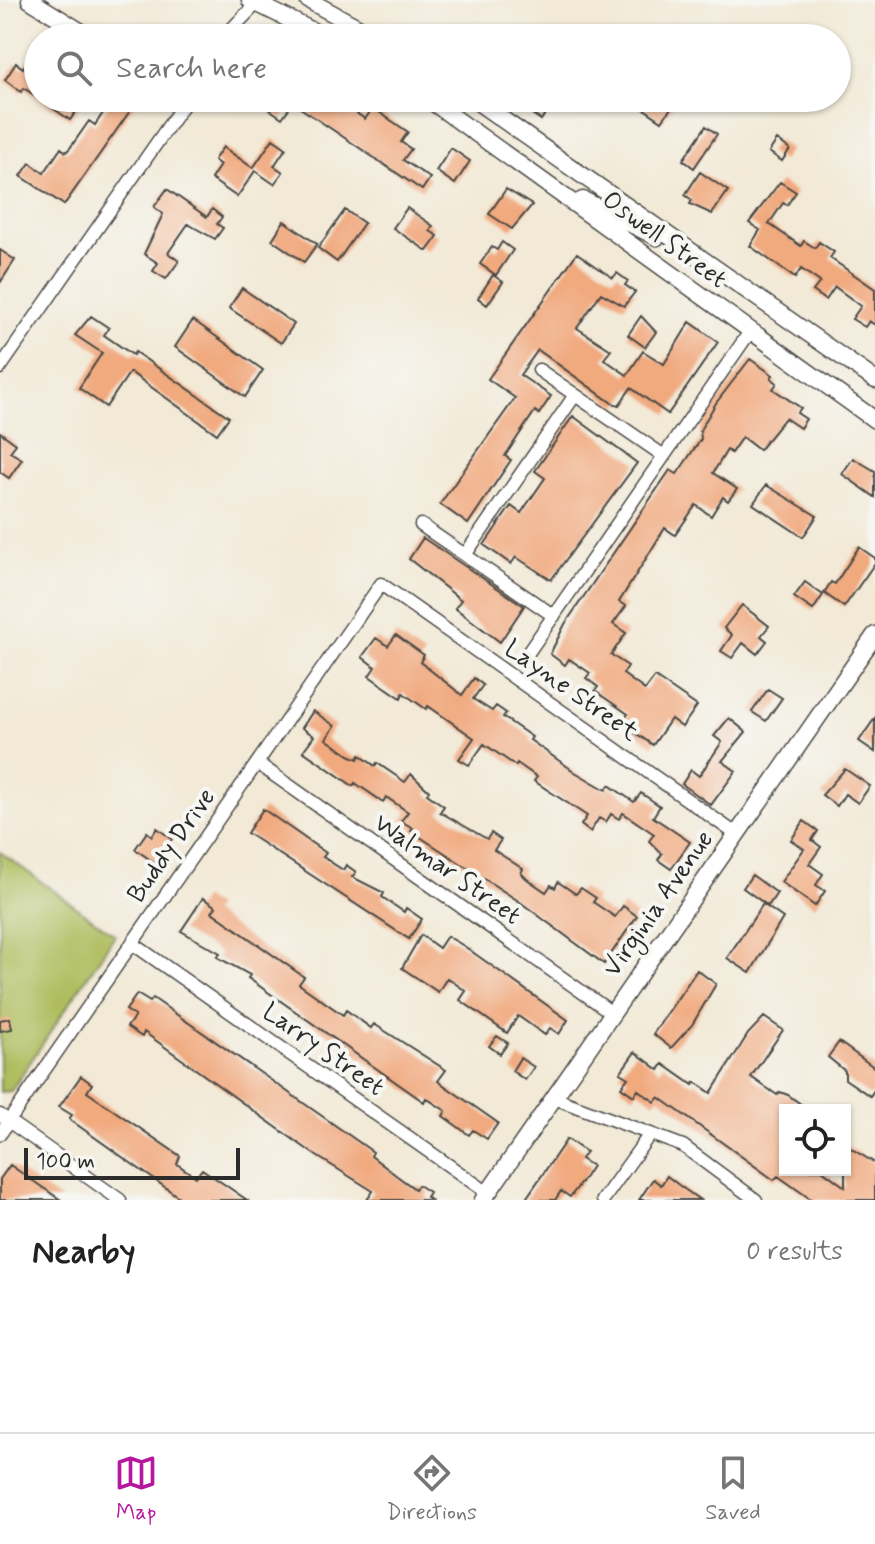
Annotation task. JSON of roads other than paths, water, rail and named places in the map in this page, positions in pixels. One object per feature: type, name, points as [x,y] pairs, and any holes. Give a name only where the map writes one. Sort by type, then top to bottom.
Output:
[{"type":"main road","points":[[30,0],[69,24]]},
{"type":"main road","points":[[254,2],[299,24]]},
{"type":"main road","points":[[317,2],[354,24]]},
{"type":"main road","name":"Oswell Street","points":[[447,112],[749,333],[875,420]]},
{"type":"main road","name":"Oswell Street","points":[[492,112],[875,380]]},
{"type":"main road","points":[[575,204],[583,200],[591,202],[612,216],[708,263]]},
{"type":"main road","name":"Virginia Avenue","points":[[486,1196],[875,635]]},
{"type":"street","points":[[235,24],[254,2]]},
{"type":"street","points":[[0,368],[178,112]]},
{"type":"street","points":[[523,660],[749,333]]},
{"type":"street","points":[[539,370],[664,456]]},
{"type":"street","points":[[465,555],[575,395]]},
{"type":"street","points":[[421,525],[554,616]]},
{"type":"street","name":"Buddy Drive","points":[[0,1134],[4,1118],[132,943],[381,584]]},
{"type":"street","name":"Layne Street","points":[[381,584],[736,834]]},
{"type":"street","name":"Walmar Street","points":[[257,763],[612,1013]]},
{"type":"street","name":"Larry Street","points":[[132,943],[486,1196]]},
{"type":"street","points":[[554,1098],[683,1146],[756,1200]]},
{"type":"street","points":[[4,1118],[120,1200]]},
{"type":"street","points":[[603,1200],[650,1134]]}]
